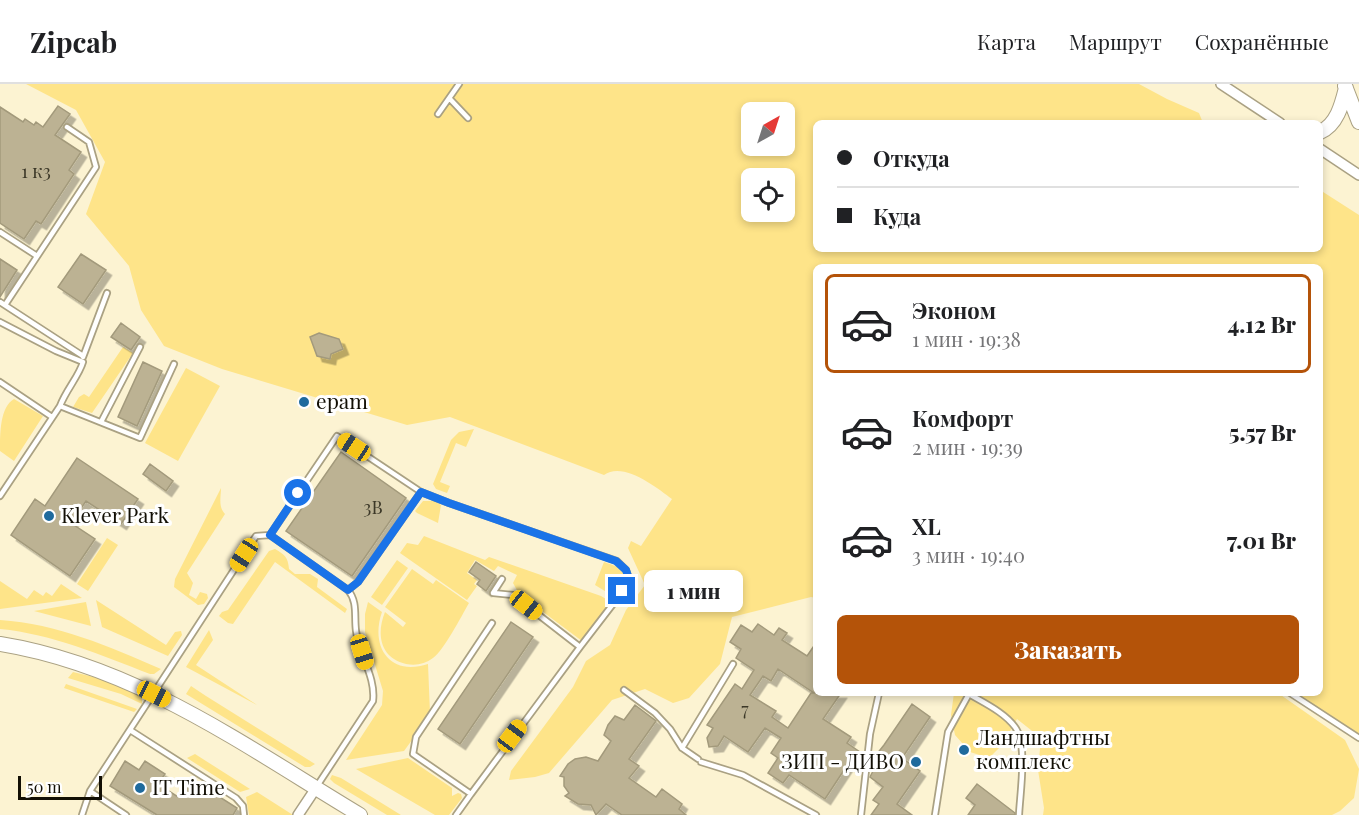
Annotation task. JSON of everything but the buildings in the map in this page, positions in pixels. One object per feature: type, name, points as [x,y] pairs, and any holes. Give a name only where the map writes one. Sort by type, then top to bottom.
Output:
[{"type":"main road","points":[[1345,86],[1359,122]]},
{"type":"main road","points":[[1323,130],[1331,124],[1342,102],[1345,86]]},
{"type":"main road","points":[[0,644],[70,661],[125,680],[206,722],[360,815]]},
{"type":"street","points":[[1221,84],[1275,120]]},
{"type":"street","points":[[1323,151],[1359,175]]},
{"type":"street","points":[[298,815],[316,788]]},
{"type":"lane","points":[[438,114],[459,84]]},
{"type":"lane","points":[[450,99],[468,118]]},
{"type":"lane","points":[[67,127],[89,142],[96,167],[37,256],[2,303],[83,356]]},
{"type":"lane","points":[[0,232],[37,256]]},
{"type":"lane","points":[[0,496],[60,406],[66,390],[81,370],[83,356],[107,293]]},
{"type":"lane","points":[[0,322],[82,362]]},
{"type":"lane","points":[[101,422],[140,347]]},
{"type":"lane","points":[[60,406],[140,438],[174,364]]},
{"type":"lane","points":[[0,382],[52,417]]},
{"type":"lane","points":[[270,535],[337,436],[421,492],[616,561],[626,570],[630,582],[456,815]]},
{"type":"lane","points":[[348,590],[358,582],[421,492]]},
{"type":"lane","points":[[82,815],[90,791],[256,536],[270,535],[348,590],[355,598],[356,633],[374,690],[373,701],[316,788]]},
{"type":"lane","points":[[502,579],[493,594],[513,595],[580,647]]},
{"type":"lane","points":[[471,794],[413,754],[416,737],[492,623]]},
{"type":"lane","points":[[682,748],[733,664]]},
{"type":"lane","points":[[624,690],[655,713],[670,729],[682,748],[699,760],[743,775],[816,815]]},
{"type":"lane","points":[[861,815],[870,734],[878,696]]},
{"type":"lane","points":[[935,815],[948,732],[967,696]]},
{"type":"lane","points":[[974,696],[998,711],[1016,727],[1022,743],[1019,815]]},
{"type":"lane","points":[[1295,696],[1359,738]]},
{"type":"lane","points":[[130,730],[236,798],[243,806],[244,815]]},
{"type":"lane","points":[[90,791],[126,815]]},
{"type":"shaded area","points":[[26,84],[1139,84],[1199,113],[1202,120],[813,120],[813,252],[1323,252],[1323,192],[1359,215],[1359,734],[1301,696],[1323,696],[1323,264],[813,264],[813,597],[732,617],[720,664],[689,698],[673,703],[645,689],[612,700],[549,773],[509,780],[511,771],[573,687],[586,661],[610,645],[626,610],[645,585],[628,548],[631,541],[641,546],[672,499],[648,482],[630,473],[620,471],[604,475],[450,417],[407,425],[222,369],[164,346],[141,310],[129,266],[86,214],[105,162],[76,110]]},
{"type":"shaded area","points":[[123,347],[133,353],[92,413],[73,407],[79,397],[84,394],[89,397]]},
{"type":"shaded area","points":[[186,368],[220,386],[178,461],[145,443]]},
{"type":"shaded area","points":[[14,399],[43,416],[14,461],[0,451],[3,414]]},
{"type":"shaded area","points":[[474,429],[466,447],[456,443],[440,482],[450,486],[447,493],[436,489],[433,484],[451,440],[459,432]]},
{"type":"shaded area","points":[[221,488],[221,505],[225,514],[187,573],[193,583],[189,595],[196,599],[200,592],[207,594],[208,598],[204,604],[198,605],[174,587],[175,579]]},
{"type":"shaded area","points":[[423,501],[435,501],[441,505],[438,523],[415,511]]},
{"type":"shaded area","points":[[424,536],[485,560],[489,557],[601,596],[611,602],[582,641],[519,594],[513,583],[517,575],[498,566],[494,571],[475,560],[467,573],[477,580],[474,584],[477,586],[467,600],[400,553],[407,543],[418,545]]},
{"type":"shaded area","points":[[107,538],[118,545],[88,591],[77,584]]},
{"type":"shaded area","points":[[275,549],[285,557],[289,569],[295,574],[310,574],[318,579],[317,587],[347,609],[345,613],[275,562],[233,624],[219,616],[228,610],[269,551]]},
{"type":"shaded area","points":[[397,560],[408,568],[382,605],[371,597]]},
{"type":"shaded area","points":[[604,562],[619,568],[624,573],[626,581],[613,596],[595,585]]},
{"type":"shaded area","points":[[412,569],[433,584],[436,580],[469,603],[437,654],[427,662],[413,665],[397,661],[390,656],[382,644],[381,637],[385,612],[403,627],[406,623],[385,607]]},
{"type":"shaded area","points":[[0,581],[27,599],[34,590],[43,596],[46,592],[52,596],[61,584],[82,598],[0,609]]},
{"type":"shaded area","points":[[96,600],[166,645],[175,632],[181,631],[182,635],[168,656],[102,627]]},
{"type":"shaded area","points":[[86,602],[91,626],[34,611]]},
{"type":"shaded area","points":[[368,602],[382,612],[379,636],[386,656],[403,666],[414,667],[428,664],[430,713],[404,751],[346,760],[382,705],[383,691],[365,632]]},
{"type":"shaded area","points":[[0,620],[42,626],[82,637],[161,669],[150,674],[57,640],[0,629]]},
{"type":"shaded area","points":[[209,630],[213,640],[196,665],[257,705],[186,667]]},
{"type":"shaded area","points":[[73,672],[102,679],[142,696],[142,704],[121,694],[68,678]]},
{"type":"shaded area","points":[[66,684],[137,709],[134,712],[64,688]]},
{"type":"shaded area","points":[[191,686],[315,764],[305,767],[186,694]]},
{"type":"shaded area","points":[[954,696],[1282,696],[1345,740],[1359,769],[1354,798],[1332,815],[1043,815],[1038,770],[1041,738],[1017,719],[1002,745],[989,758],[970,752],[955,735],[951,715]]},
{"type":"shaded area","points":[[195,754],[250,789],[240,792],[187,758]]},
{"type":"shaded area","points":[[408,758],[452,788],[452,796],[461,794],[462,798],[449,815],[435,815],[356,769]]},
{"type":"shaded area","points":[[332,775],[341,778],[401,815],[387,815],[334,783],[330,779]]},
{"type":"shaded area","points":[[257,792],[293,815],[249,815],[246,797]]},
{"type":"place","name":"epam","points":[[304,402]]},
{"type":"place","name":"Klever Park","points":[[49,516]]},
{"type":"place","name":"Ландшафтны комплекс","points":[[964,750]]},
{"type":"place","name":"ЗИП - ДИВО","points":[[916,762]]},
{"type":"place","name":"IT Time","points":[[140,788]]},
{"type":"route","points":[[298,493],[270,535],[348,590],[358,582],[421,492],[616,561],[626,570],[630,582],[622,591]]}]
